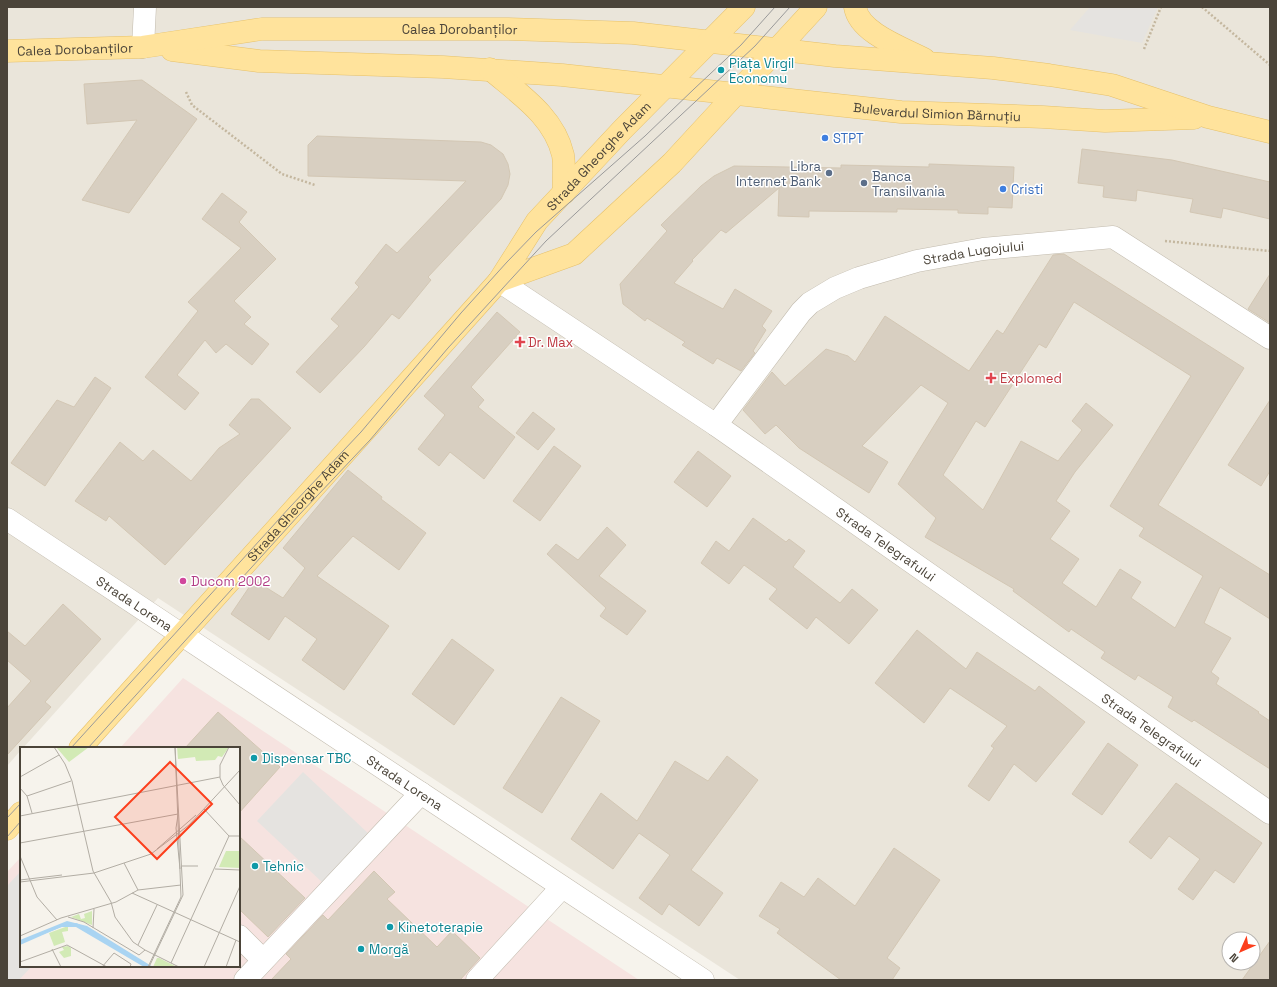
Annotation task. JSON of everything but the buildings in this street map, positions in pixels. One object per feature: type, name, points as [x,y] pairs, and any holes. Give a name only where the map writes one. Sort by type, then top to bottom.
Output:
[{"type":"main road","name":"Strada Gheorghe Adam","points":[[81,747],[182,636],[498,281],[537,221],[622,130],[744,7]]},
{"type":"main road","name":"Strada Gheorghe Adam","points":[[498,281],[574,254],[672,163],[816,7]]},
{"type":"main road","points":[[855,7],[859,18],[870,30],[934,64]]},
{"type":"main road","name":"Calea Dorobanților","points":[[7,51],[143,47],[262,29],[508,29],[633,33],[777,49]]},
{"type":"main road","name":"Calea Dorobanților","points":[[143,47],[260,61],[562,74],[667,86]]},
{"type":"main road","name":"Bulevardul Simion Bărnuțiu","points":[[777,49],[993,68],[1112,85],[1208,117],[1270,132]]},
{"type":"main road","points":[[490,70],[538,111],[550,125],[563,156],[564,193]]},
{"type":"main road","name":"Bulevardul Simion Bărnuțiu","points":[[667,86],[901,112],[1043,117],[1105,121],[1208,117]]},
{"type":"main road","points":[[7,829],[20,814]]},
{"type":"street","points":[[143,47],[145,7]]},
{"type":"street","name":"Strada Lugojului","points":[[716,425],[801,312],[810,303],[835,288],[859,278],[917,261],[983,249],[1113,237],[1270,338]]},
{"type":"street","name":"Strada Telegrafului","points":[[498,281],[716,425],[1270,813]]},
{"type":"street","name":"Strada Lorena","points":[[7,519],[703,980]]},
{"type":"street","points":[[245,980],[421,793]]},
{"type":"street","points":[[477,980],[562,886]]},
{"type":"street","points":[[240,937],[263,960]]},
{"type":"path","points":[[1144,49],[1161,7]]},
{"type":"path","points":[[1202,7],[1270,65]]},
{"type":"path","points":[[186,92],[192,105],[282,174],[315,185]]},
{"type":"path","points":[[1160,241],[1270,250]]},
{"type":"shaded area","points":[[7,7],[1270,7],[1270,980],[740,980],[158,598],[24,747],[20,747],[20,751],[7,766]]},
{"type":"shaded area","points":[[1090,7],[1158,7],[1142,43],[1070,30]]},
{"type":"shaded area","points":[[183,678],[639,980],[7,980],[7,872],[20,858],[20,967],[240,967],[240,747],[121,747]]},
{"type":"shaded area","points":[[303,772],[370,835],[324,884],[257,821]]},
{"type":"shaded area","points":[[20,872],[20,967],[31,967],[19,980],[7,980],[7,886]]},
{"type":"tram line","points":[[72,747],[290,507],[361,432],[461,313],[507,262],[536,232],[645,136],[741,45],[775,7]]},
{"type":"tram line","points":[[89,747],[299,515],[370,440],[448,348],[546,241],[755,46],[790,7]]},
{"type":"tram line","points":[[7,818],[20,804]]},
{"type":"tram line","points":[[7,837],[20,822]]},
{"type":"place","name":"Piața Virgil Economu","points":[[721,70]]},
{"type":"place","name":"STPT","points":[[825,138]]},
{"type":"place","name":"Libra Internet Bank","points":[[829,173]]},
{"type":"place","name":"Banca Transilvania","points":[[864,183]]},
{"type":"place","name":"Cristi","points":[[1003,189]]},
{"type":"place","name":"Dr. Max","points":[[520,342]]},
{"type":"place","name":"Explomed","points":[[991,378]]},
{"type":"place","name":"Ducom 2002","points":[[183,581]]},
{"type":"place","name":"Dispensar TBC","points":[[254,758]]},
{"type":"place","name":"Tehnic","points":[[255,866]]},
{"type":"place","name":"Kinetoterapie","points":[[390,927]]},
{"type":"place","name":"Morgă","points":[[361,949]]}]
